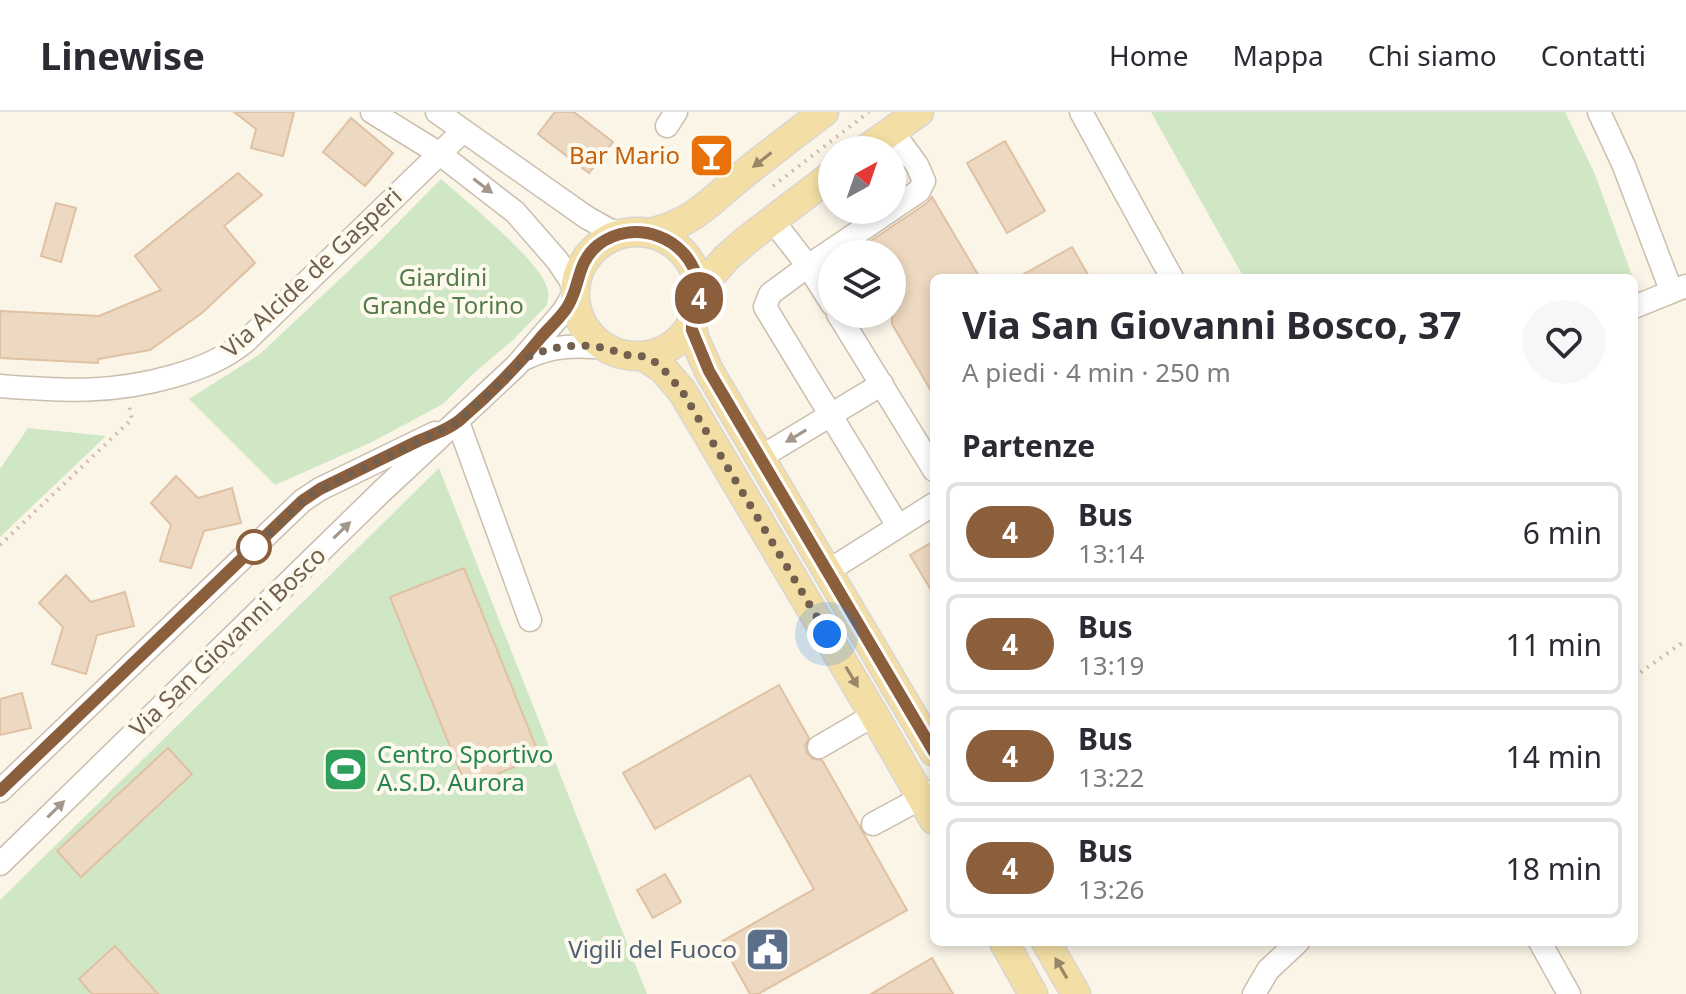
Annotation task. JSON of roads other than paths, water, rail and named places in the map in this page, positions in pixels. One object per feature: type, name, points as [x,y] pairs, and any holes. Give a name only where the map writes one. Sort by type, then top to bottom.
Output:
[{"type":"main road","points":[[818,186],[748,239],[721,264],[710,277],[682,336],[671,346],[643,356],[625,354],[607,348],[582,323],[575,290],[580,270],[592,251],[607,240],[672,227],[695,215],[824,112]]},
{"type":"main road","points":[[885,136],[919,112]]},
{"type":"main road","points":[[637,233],[673,243],[690,261],[697,280],[693,335],[709,371],[930,745]]},
{"type":"main road","points":[[643,356],[663,369],[682,391],[874,715],[930,803]]},
{"type":"main road","points":[[1006,946],[1033,994]]},
{"type":"main road","points":[[1048,946],[1076,994]]},
{"type":"street","points":[[372,112],[440,154],[515,212],[557,260],[575,290],[563,312],[516,366]]},
{"type":"street","points":[[437,112],[586,217],[609,230],[637,233]]},
{"type":"street","points":[[1081,112],[1170,274]]},
{"type":"street","points":[[1599,112],[1678,288],[1638,305]]},
{"type":"street","name":"Via Alcide de Gasperi","points":[[0,386],[75,390],[125,387],[189,371],[233,352],[463,131]]},
{"type":"street","points":[[892,131],[896,136]]},
{"type":"street","points":[[906,150],[924,181],[919,191],[906,200]]},
{"type":"street","points":[[773,221],[818,282]]},
{"type":"street","points":[[870,224],[770,294],[765,307],[898,526]]},
{"type":"street","points":[[847,328],[930,463]]},
{"type":"street","points":[[516,366],[531,355],[550,349],[579,346],[607,348]]},
{"type":"street","name":"Via San Giovanni Bosco","points":[[0,864],[380,493],[516,366]]},
{"type":"street","points":[[761,457],[882,384]]},
{"type":"street","points":[[458,422],[530,620]]},
{"type":"street","name":"Via San Giovanni Bosco","points":[[0,791],[302,501],[320,489],[458,422]]},
{"type":"street","points":[[828,571],[930,506]]},
{"type":"street","points":[[819,747],[874,715]]},
{"type":"street","points":[[873,824],[930,803]]},
{"type":"street","points":[[1254,994],[1268,970],[1294,946]]},
{"type":"street","points":[[1542,946],[1569,994]]},
{"type":"place","name":"Bar Mario","points":[[711,156]]},
{"type":"place","name":"Centro Sportivo A.S.D. Aurora","points":[[346,769]]},
{"type":"place","name":"Vigili del Fuoco","points":[[768,950]]},
{"type":"park label","name":"Giardini Grande Torino","points":[[443,292]]}]
